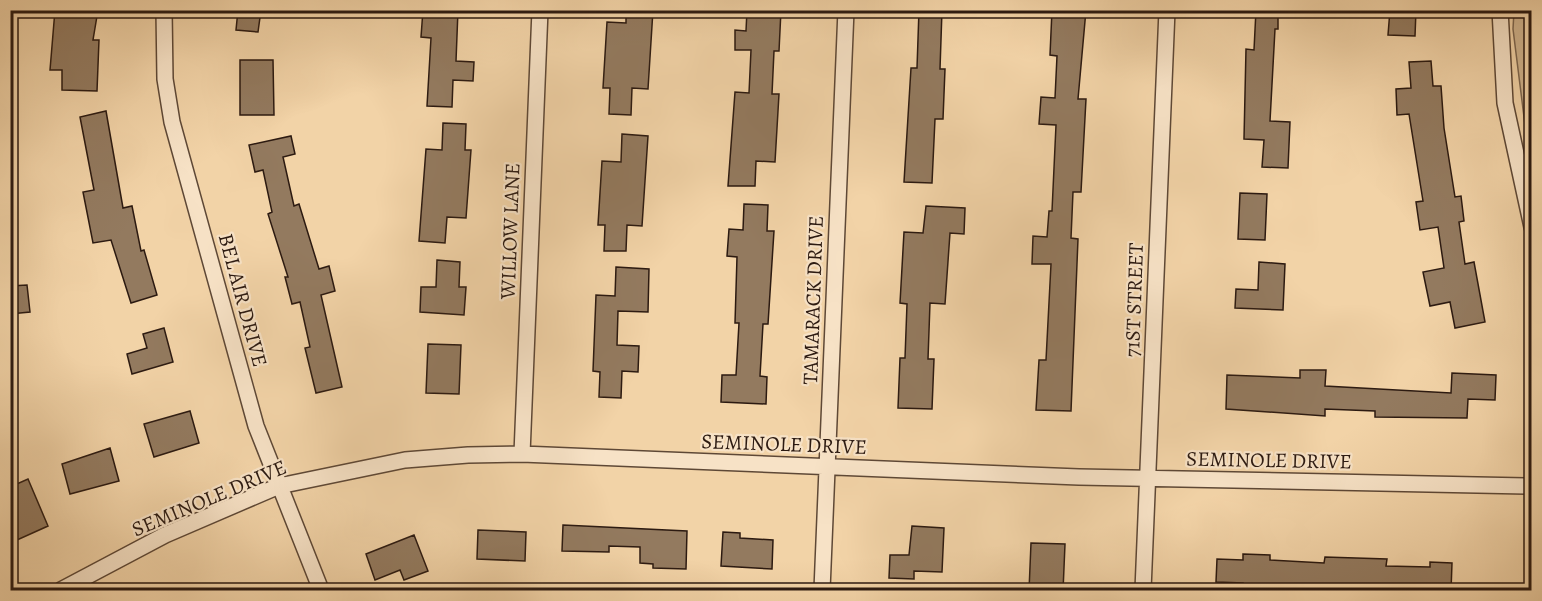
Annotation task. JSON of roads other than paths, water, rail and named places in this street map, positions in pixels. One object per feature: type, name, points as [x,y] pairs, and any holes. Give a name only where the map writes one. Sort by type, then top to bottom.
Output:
[{"type":"street","name":"BEL AIR DRIVE","points":[[164,10],[165,79],[172,122],[256,426],[321,591]]},
{"type":"street","name":"WILLOW LANE","points":[[522,454],[540,10]]},
{"type":"street","name":"TAMARACK DRIVE","points":[[822,591],[846,10]]},
{"type":"street","name":"71ST STREET","points":[[1143,591],[1167,10]]},
{"type":"street","points":[[1500,10],[1505,103],[1532,227]]},
{"type":"street","name":"SEMINOLE DRIVE","points":[[61,591],[165,535],[279,486],[405,460],[468,455],[522,454],[1147,479],[1532,486]]}]
